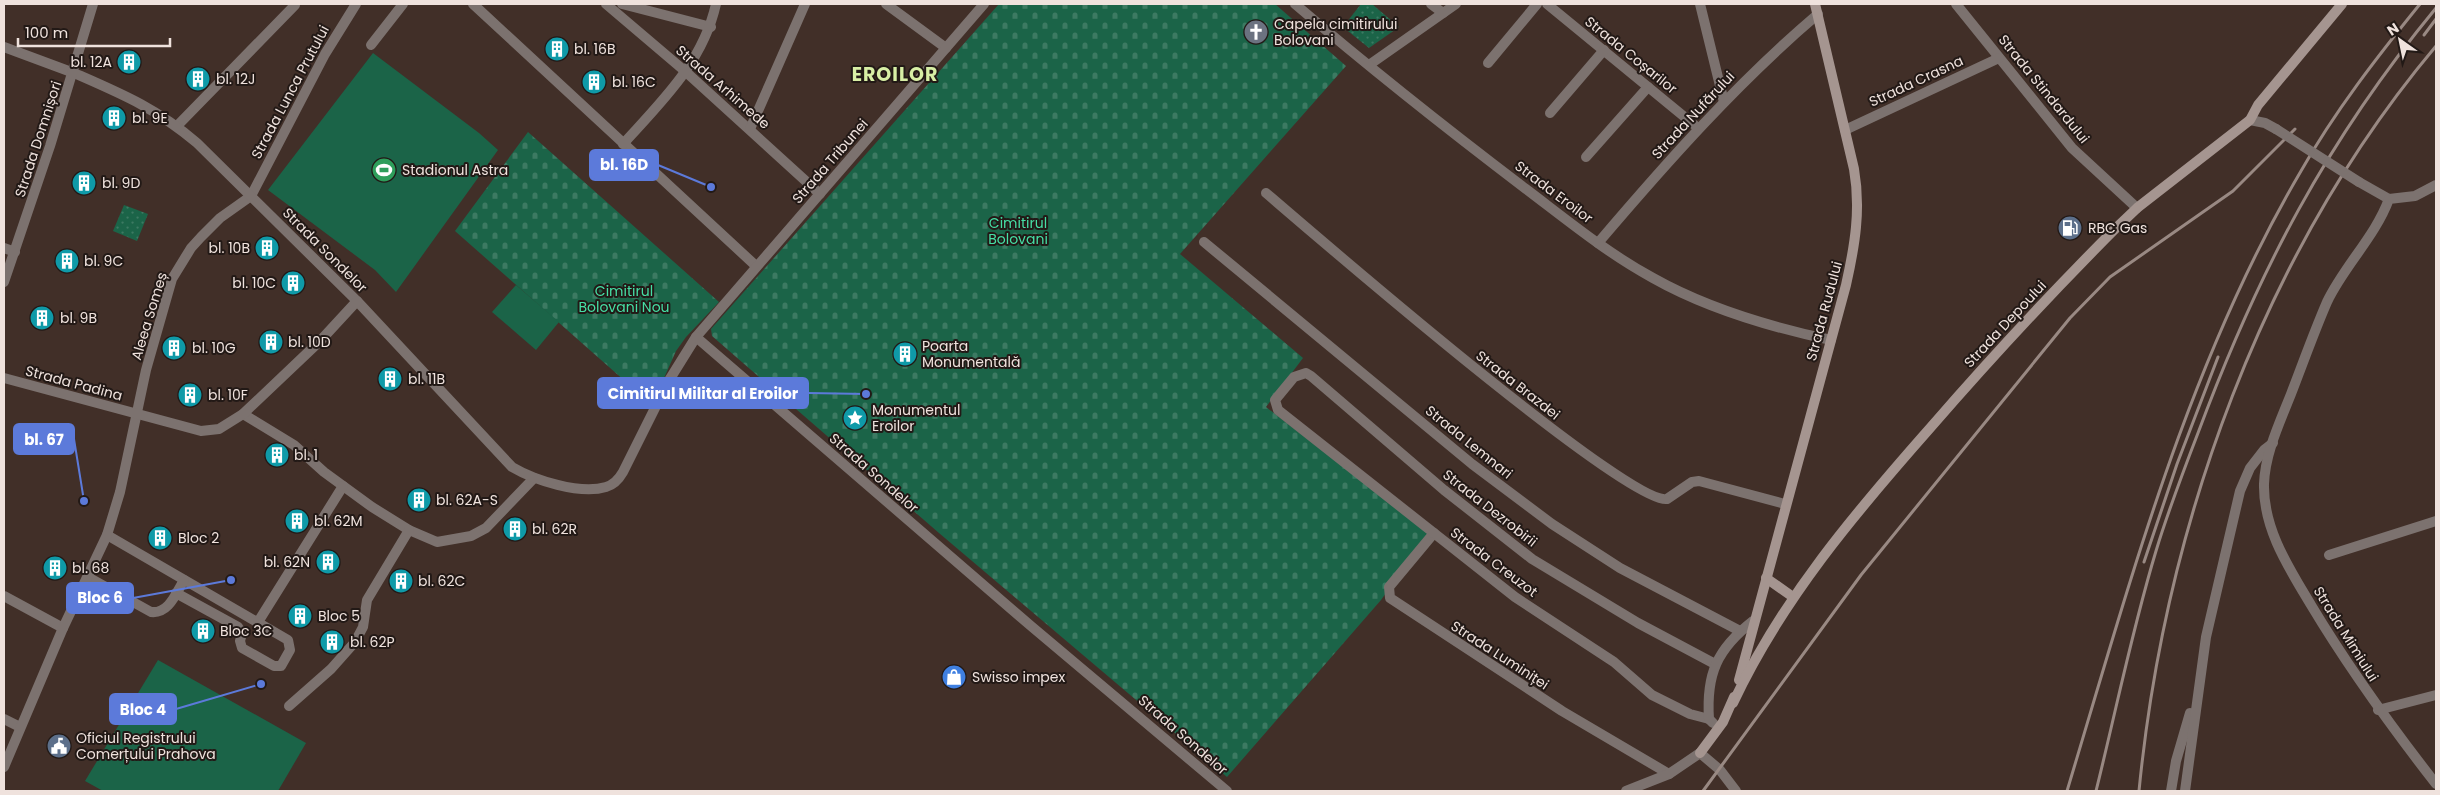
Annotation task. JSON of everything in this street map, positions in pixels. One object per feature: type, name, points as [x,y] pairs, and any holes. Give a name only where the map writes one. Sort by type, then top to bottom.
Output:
[{"type":"main road","name":"Strada Depoului","points":[[1733,703],[1762,647],[1793,597],[1855,514],[1954,400],[2061,284],[2137,208],[2250,120],[2258,105],[2342,4]]},
{"type":"main road","name":"Strada Rudului","points":[[1700,753],[1718,730],[1733,703],[1753,621],[1831,340],[1852,257],[1858,215],[1856,181],[1816,9]]},
{"type":"main road","points":[[1766,578],[1793,597]]},
{"type":"street","name":"Strada Domnișori","points":[[4,282],[74,72],[93,4]]},
{"type":"street","points":[[177,126],[295,4]]},
{"type":"street","name":"Strada Lunca Prutului","points":[[251,196],[326,54],[356,4]]},
{"type":"street","points":[[371,45],[403,4]]},
{"type":"street","points":[[473,4],[756,266]]},
{"type":"street","name":"Strada Arhimede","points":[[606,4],[686,72],[820,194]]},
{"type":"street","points":[[622,4],[711,27]]},
{"type":"street","points":[[623,144],[686,72],[711,27],[716,4]]},
{"type":"street","points":[[750,129],[805,4]]},
{"type":"street","points":[[886,4],[946,48]]},
{"type":"street","name":"Strada Tribunei","points":[[696,336],[984,4]]},
{"type":"street","name":"Strada Eroilor","points":[[1295,4],[1490,161],[1627,263],[1682,293],[1771,326],[1831,340]]},
{"type":"street","points":[[1432,4],[1443,13]]},
{"type":"street","points":[[1369,65],[1456,4]]},
{"type":"street","points":[[1488,63],[1537,4]]},
{"type":"street","name":"Strada Coșarilor","points":[[1547,4],[1698,128]]},
{"type":"street","points":[[1700,4],[1724,102]]},
{"type":"street","name":"Strada Stindardului","points":[[1956,4],[2072,148],[2137,208]]},
{"type":"street","name":"Strada Nufărului","points":[[1598,243],[1698,128],[1816,9]]},
{"type":"street","name":"Strada Sondelor","points":[[4,47],[74,72],[146,105],[177,126],[357,301],[512,467],[534,478],[596,489],[606,487],[617,480],[648,424],[677,364],[696,336],[1023,619],[1227,791]]},
{"type":"street","points":[[1550,113],[1604,50]]},
{"type":"street","name":"Strada Crasna","points":[[1845,130],[1999,58]]},
{"type":"street","points":[[1586,157],[1648,87]]},
{"type":"street","points":[[2250,120],[2265,123],[2276,129],[2389,199],[2415,196],[2436,185]]},
{"type":"street","name":"Strada Brazdei","points":[[1266,193],[1511,399],[1609,469],[1655,498],[1667,499],[1692,482],[1700,481],[1785,504]]},
{"type":"street","name":"Aleea Someș","points":[[4,767],[63,628],[107,535],[120,492],[146,370],[172,279],[200,237],[220,218],[251,196]]},
{"type":"street","points":[[2185,791],[2199,684],[2215,592],[2240,491],[2250,468],[2264,450],[2273,443],[2332,292],[2356,253],[2382,217],[2389,199]]},
{"type":"street","name":"Strada Lemnari","points":[[1204,242],[1472,464],[1552,524],[1620,568],[1740,631]]},
{"type":"street","points":[[4,248],[15,252]]},
{"type":"street","name":"Strada Padina","points":[[4,378],[137,415],[210,431],[227,425],[243,414],[314,346],[357,301]]},
{"type":"street","name":"Strada Dezrobirii","points":[[1276,406],[1275,400],[1294,377],[1306,373],[1444,490],[1532,560],[1638,624],[1715,664]]},
{"type":"street","name":"Strada Creuzot","points":[[1276,406],[1285,416],[1515,597],[1614,662],[1644,689],[1690,714],[1709,719]]},
{"type":"street","points":[[243,414],[294,445],[343,486],[409,530],[437,542],[471,536],[486,528],[534,478]]},
{"type":"street","name":"Strada Mimiului","points":[[2273,443],[2264,483],[2268,517],[2282,555],[2343,659],[2378,710],[2436,784]]},
{"type":"street","points":[[107,535],[184,580],[254,620],[288,640],[290,650],[281,666],[274,666],[242,648],[240,641],[242,633],[254,620],[343,486]]},
{"type":"street","points":[[2329,555],[2436,521]]},
{"type":"street","points":[[289,706],[331,669],[355,642],[363,627],[368,600],[409,530]]},
{"type":"street","name":"Strada Luminiței","points":[[1434,533],[1389,586],[1390,598],[1562,711],[1668,774]]},
{"type":"street","points":[[88,577],[151,612],[163,611],[184,580]]},
{"type":"street","points":[[176,593],[238,627],[242,633]]},
{"type":"street","points":[[4,596],[63,628]]},
{"type":"street","points":[[1718,730],[1709,719],[1709,689],[1715,664],[1721,653],[1740,631],[1753,621]]},
{"type":"street","points":[[2171,791],[2176,762],[2199,684]]},
{"type":"street","points":[[2378,710],[2436,695]]},
{"type":"street","points":[[4,719],[20,727]]},
{"type":"street","points":[[1700,753],[1720,770],[1736,791]]},
{"type":"street","name":"Strada Rudului","points":[[1626,791],[1668,774],[1700,753]]},
{"type":"green space","name":"Cimitirul Bolovani","points":[[999,4],[1275,4],[1346,66],[1180,254],[1303,358],[1266,407],[1429,533],[1381,600],[1227,777],[939,533],[712,336],[711,329]]},
{"type":"green space","points":[[1361,4],[1372,4],[1399,27],[1369,48],[1343,27]]},
{"type":"green space","name":"Stadionul Astra","points":[[373,53],[479,133],[498,150],[396,292],[375,270],[268,190]]},
{"type":"green space","name":"Cimitirul Bolovani Nou","points":[[528,132],[719,302],[686,337],[676,351],[652,405],[455,231]]},
{"type":"green space","points":[[124,205],[148,214],[137,241],[113,231]]},
{"type":"green space","points":[[516,285],[559,322],[536,350],[492,312]]},
{"type":"green space","points":[[158,660],[306,743],[278,791],[103,791],[85,781]]},
{"type":"railway","points":[[2067,791],[2139,552],[2194,396],[2226,319],[2261,244],[2314,149],[2357,85],[2420,4]]},
{"type":"railway","points":[[2096,791],[2139,611],[2161,536],[2198,433],[2245,317],[2271,263],[2329,158],[2361,107],[2436,8]]},
{"type":"railway","points":[[2424,35],[2436,19]]},
{"type":"railway","points":[[2139,791],[2152,691],[2172,591],[2199,493],[2232,396],[2273,302],[2320,212],[2375,126],[2436,46]]},
{"type":"railway","points":[[1703,791],[1861,575],[2070,318],[2110,277],[2233,191],[2295,129]]},
{"type":"railway","points":[[2144,562],[2177,464],[2218,357]]},
{"type":"place","name":"Capela cimitirului Bolovani","points":[[1256,32]]},
{"type":"place","name":"bl. 16B","points":[[557,49]]},
{"type":"place","name":"bl. 12A","points":[[129,62]]},
{"type":"place","name":"bl. 12J","points":[[198,79]]},
{"type":"place","name":"bl. 16C","points":[[594,82]]},
{"type":"place","name":"bl. 9E","points":[[114,118]]},
{"type":"place","name":"Stadionul Astra","points":[[384,170]]},
{"type":"place","name":"bl. 9D","points":[[84,183]]},
{"type":"place","name":"bl. 16D","points":[[711,187]]},
{"type":"place","name":"RBC Gas","points":[[2070,228]]},
{"type":"place","name":"bl. 10B","points":[[267,248]]},
{"type":"place","name":"bl. 9C","points":[[67,261]]},
{"type":"place","name":"bl. 10C","points":[[293,283]]},
{"type":"place","name":"bl. 9B","points":[[42,318]]},
{"type":"place","name":"bl. 10D","points":[[271,342]]},
{"type":"place","name":"bl. 10G","points":[[174,348]]},
{"type":"place","name":"Poarta Monumentală","points":[[905,354]]},
{"type":"place","name":"bl. 11B","points":[[390,379]]},
{"type":"place","name":"Cimitirul Militar al Eroilor","points":[[866,394]]},
{"type":"place","name":"bl. 10F","points":[[190,395]]},
{"type":"place","name":"Monumentul Eroilor","points":[[855,418]]},
{"type":"place","name":"bl. 1","points":[[277,455]]},
{"type":"place","name":"bl. 62A-S","points":[[419,500]]},
{"type":"place","name":"bl. 67","points":[[84,501]]},
{"type":"place","name":"bl. 62M","points":[[297,521]]},
{"type":"place","name":"bl. 62R","points":[[515,529]]},
{"type":"place","name":"Bloc 2","points":[[160,538]]},
{"type":"place","name":"bl. 62N","points":[[328,562]]},
{"type":"place","name":"bl. 68","points":[[55,568]]},
{"type":"place","name":"Bloc 6","points":[[231,580]]},
{"type":"place","name":"bl. 62C","points":[[401,581]]},
{"type":"place","name":"Bloc 5","points":[[300,616]]},
{"type":"place","name":"Bloc 3C","points":[[203,631]]},
{"type":"place","name":"bl. 62P","points":[[332,642]]},
{"type":"place","name":"Swisso impex","points":[[954,677]]},
{"type":"place","name":"Bloc 4","points":[[261,684]]},
{"type":"place","name":"Oficiul Registrului Comerțului Prahova","points":[[59,746]]},
{"type":"district","name":"EROILOR","points":[[895,74]]}]
